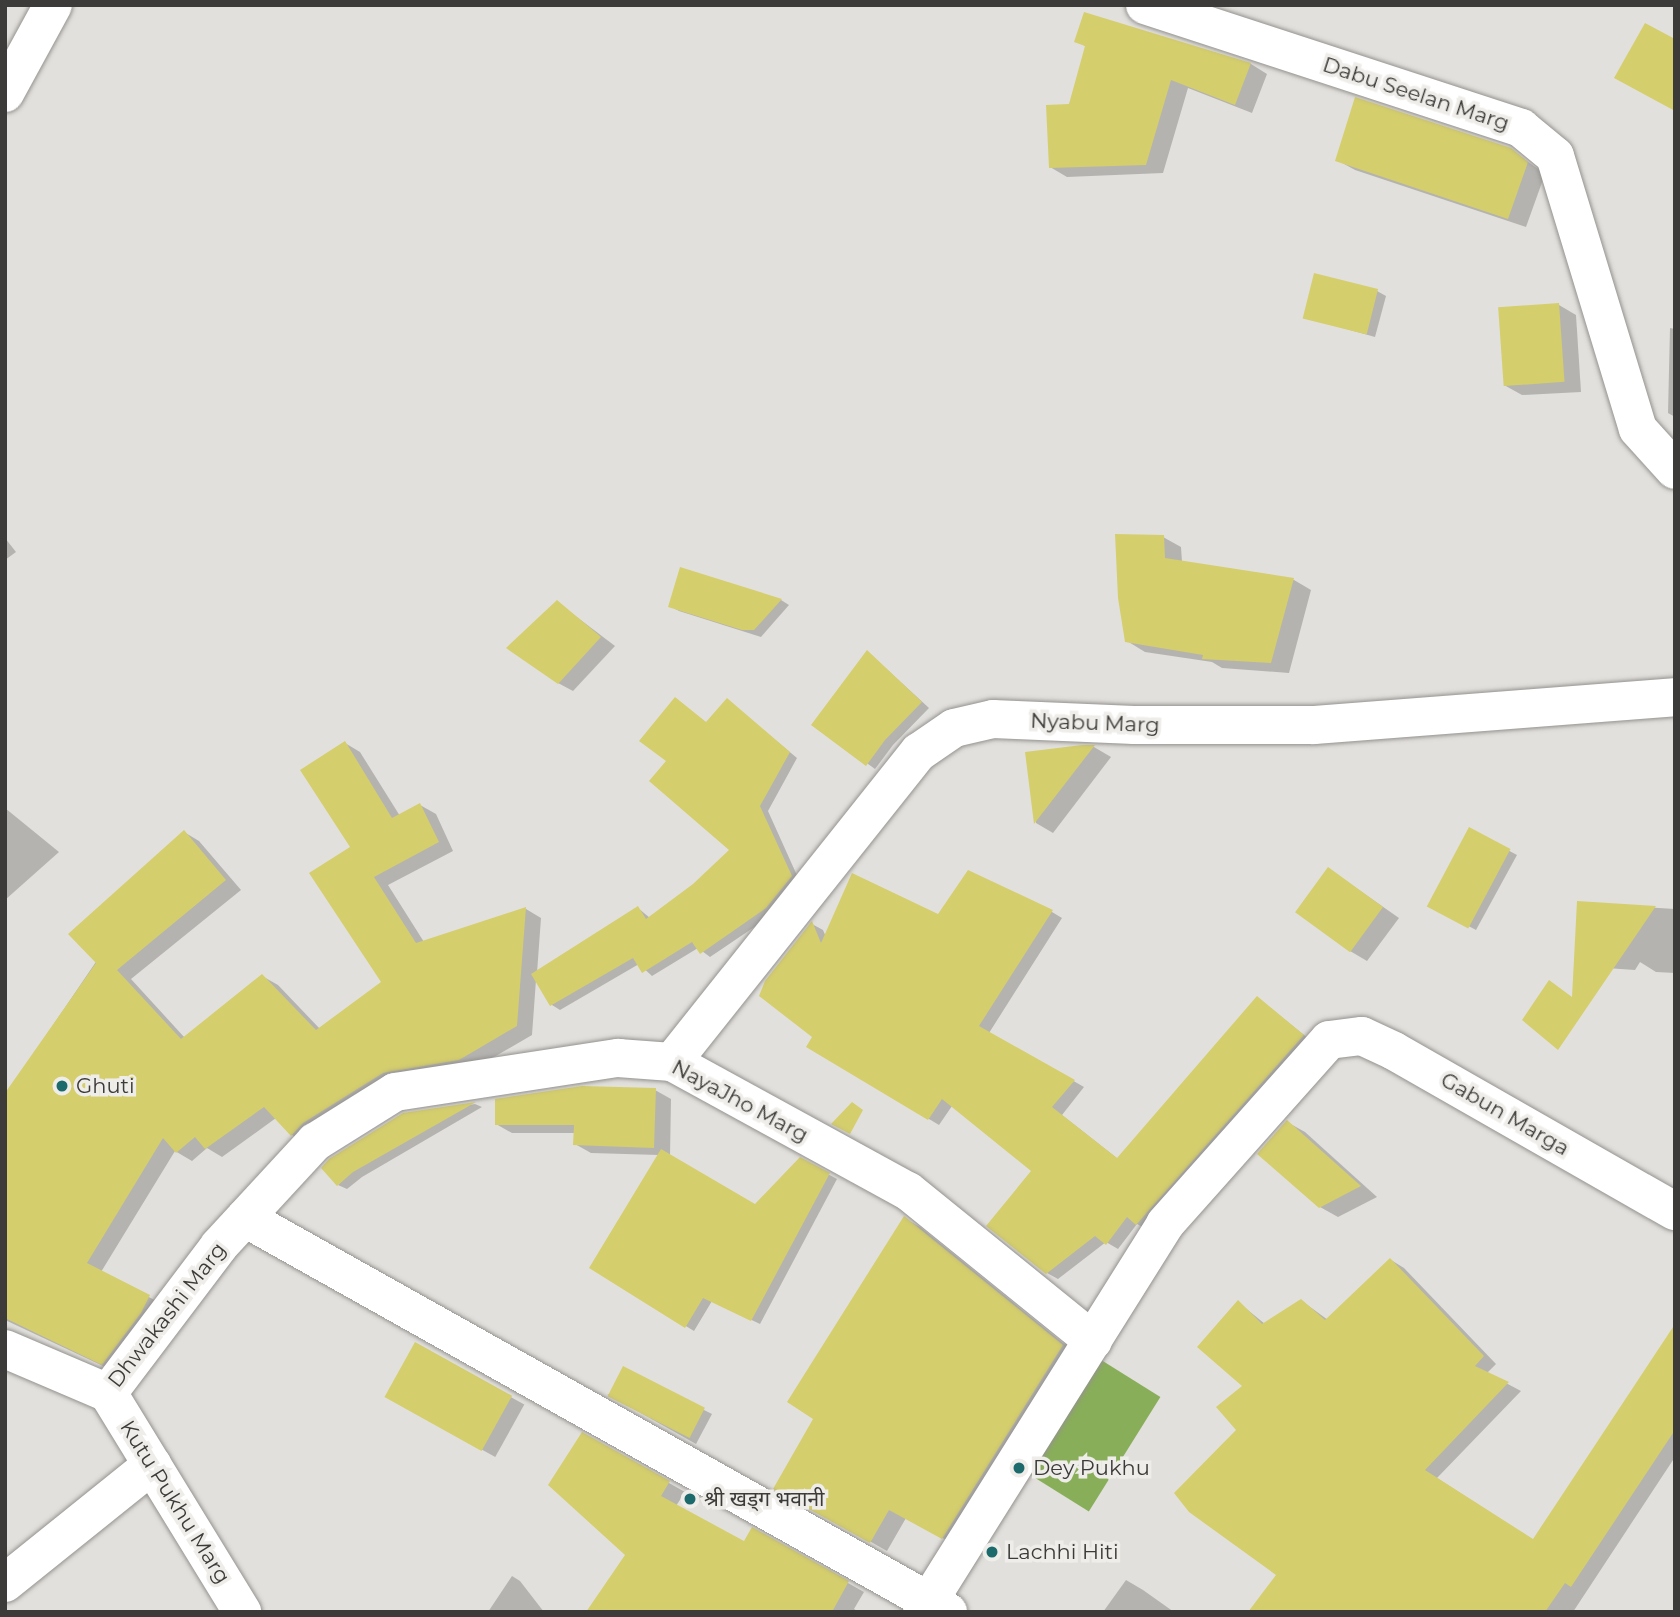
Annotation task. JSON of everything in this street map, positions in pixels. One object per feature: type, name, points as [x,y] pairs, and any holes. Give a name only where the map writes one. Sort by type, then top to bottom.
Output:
[{"type":"street","points":[[5,93],[53,5]]},
{"type":"street","name":"Dabu Seelan Marg","points":[[1145,5],[1521,128],[1555,156],[1638,429],[1675,470]]},
{"type":"street","name":"Nyabu Marg","points":[[672,1062],[919,752],[954,728],[993,719],[1133,725],[1314,725],[1675,697]]},
{"type":"street","name":"Gabun Marga","points":[[1093,1341],[1164,1224],[1329,1041],[1362,1036],[1394,1051],[1675,1211]]},
{"type":"street","name":"NayaJho Marg","points":[[245,1218],[315,1142],[395,1092],[618,1058],[672,1062],[908,1191],[1093,1341]]},
{"type":"street","points":[[245,1218],[933,1608],[1093,1341]]},
{"type":"street","name":"Dhwakashi Marg","points":[[5,1349],[108,1393],[219,1246],[245,1218]]},
{"type":"street","name":"Kutu Pukhu Marg","points":[[108,1393],[242,1612]]},
{"type":"street","points":[[5,1583],[152,1465]]},
{"type":"shaded area","points":[[1090,1353],[1160,1397],[1089,1511],[1018,1467]]},
{"type":"building","points":[[1084,12],[1251,63],[1235,105],[1171,80],[1146,165],[1049,168],[1046,105],[1069,104],[1085,46],[1074,42]]},
{"type":"building","points":[[1645,23],[1675,39],[1675,111],[1614,78]]},
{"type":"building","points":[[1355,97],[1511,148],[1528,162],[1508,219],[1335,161]]},
{"type":"building","points":[[1314,273],[1378,289],[1367,335],[1303,319]]},
{"type":"building","points":[[1559,303],[1565,382],[1504,386],[1498,307]]},
{"type":"building","points":[[1115,534],[1164,535],[1165,558],[1294,578],[1271,663],[1202,659],[1203,655],[1125,642],[1118,598]]},
{"type":"building","points":[[680,567],[782,599],[754,630],[742,630],[668,607]]},
{"type":"building","points":[[557,600],[601,637],[558,684],[506,648]]},
{"type":"building","points":[[867,650],[922,702],[885,740],[866,766],[811,725]]},
{"type":"building","points":[[675,697],[706,722],[727,698],[790,752],[760,806],[792,876],[766,908],[700,954],[692,942],[642,973],[633,958],[550,1006],[531,974],[638,906],[646,919],[693,884],[729,850],[649,781],[666,761],[639,741]]},
{"type":"building","points":[[345,741],[392,818],[420,803],[439,842],[374,877],[416,943],[526,907],[517,1026],[459,1060],[383,1073],[303,1123],[291,1136],[264,1107],[205,1149],[195,1137],[176,1153],[163,1138],[87,1263],[150,1295],[141,1313],[102,1365],[5,1318],[5,1093],[96,963],[68,934],[184,830],[226,880],[117,970],[181,1039],[262,974],[316,1030],[381,982],[309,873],[350,847],[300,770]]},
{"type":"building","points":[[1095,745],[1034,824],[1025,752]]},
{"type":"building","points":[[1469,827],[1510,849],[1468,929],[1427,906]]},
{"type":"building","points":[[1328,867],[1383,907],[1350,952],[1295,912]]},
{"type":"building","points":[[968,870],[1053,910],[979,1026],[1075,1080],[1052,1107],[1117,1158],[1257,996],[1304,1035],[1136,1225],[1127,1217],[1106,1245],[1095,1236],[1046,1274],[986,1226],[1031,1171],[942,1099],[928,1120],[806,1047],[812,1037],[759,996],[765,981],[812,921],[821,943],[852,873],[938,914]]},
{"type":"building","points":[[1577,901],[1656,906],[1558,1050],[1522,1020],[1549,980],[1572,997]]},
{"type":"building","points":[[582,1086],[656,1088],[654,1148],[573,1145],[574,1125],[495,1125],[495,1099]]},
{"type":"building","points":[[476,1102],[353,1172],[337,1186],[321,1168],[329,1159],[403,1113]]},
{"type":"building","points":[[852,1102],[863,1110],[850,1134],[831,1124]]},
{"type":"building","points":[[1287,1120],[1361,1186],[1319,1208],[1257,1154]]},
{"type":"building","points":[[661,1149],[755,1204],[800,1157],[830,1173],[751,1321],[703,1298],[685,1328],[589,1268]]},
{"type":"building","points":[[904,1216],[1063,1345],[942,1539],[889,1510],[870,1543],[773,1489],[813,1419],[787,1402]]},
{"type":"building","points":[[1390,1258],[1484,1356],[1475,1366],[1509,1382],[1425,1470],[1533,1539],[1675,1324],[1675,1430],[1571,1587],[1565,1583],[1545,1612],[1248,1612],[1276,1575],[1189,1512],[1174,1493],[1236,1430],[1216,1407],[1242,1386],[1197,1347],[1238,1300],[1262,1324],[1301,1299],[1325,1320]]},
{"type":"building","points":[[415,1342],[512,1396],[482,1451],[384,1397]]},
{"type":"building","points":[[623,1366],[705,1408],[690,1438],[608,1396]]},
{"type":"building","points":[[582,1432],[670,1481],[661,1496],[744,1541],[752,1527],[849,1581],[832,1612],[586,1612],[625,1555],[548,1485]]},
{"type":"place","name":"Ghuti","points":[[62,1086]]},
{"type":"place","name":"Dey Pukhu","points":[[1019,1468]]},
{"type":"place","name":"श्री खड्ग भवानी","points":[[690,1499]]},
{"type":"place","name":"Lachhi Hiti","points":[[992,1552]]}]
